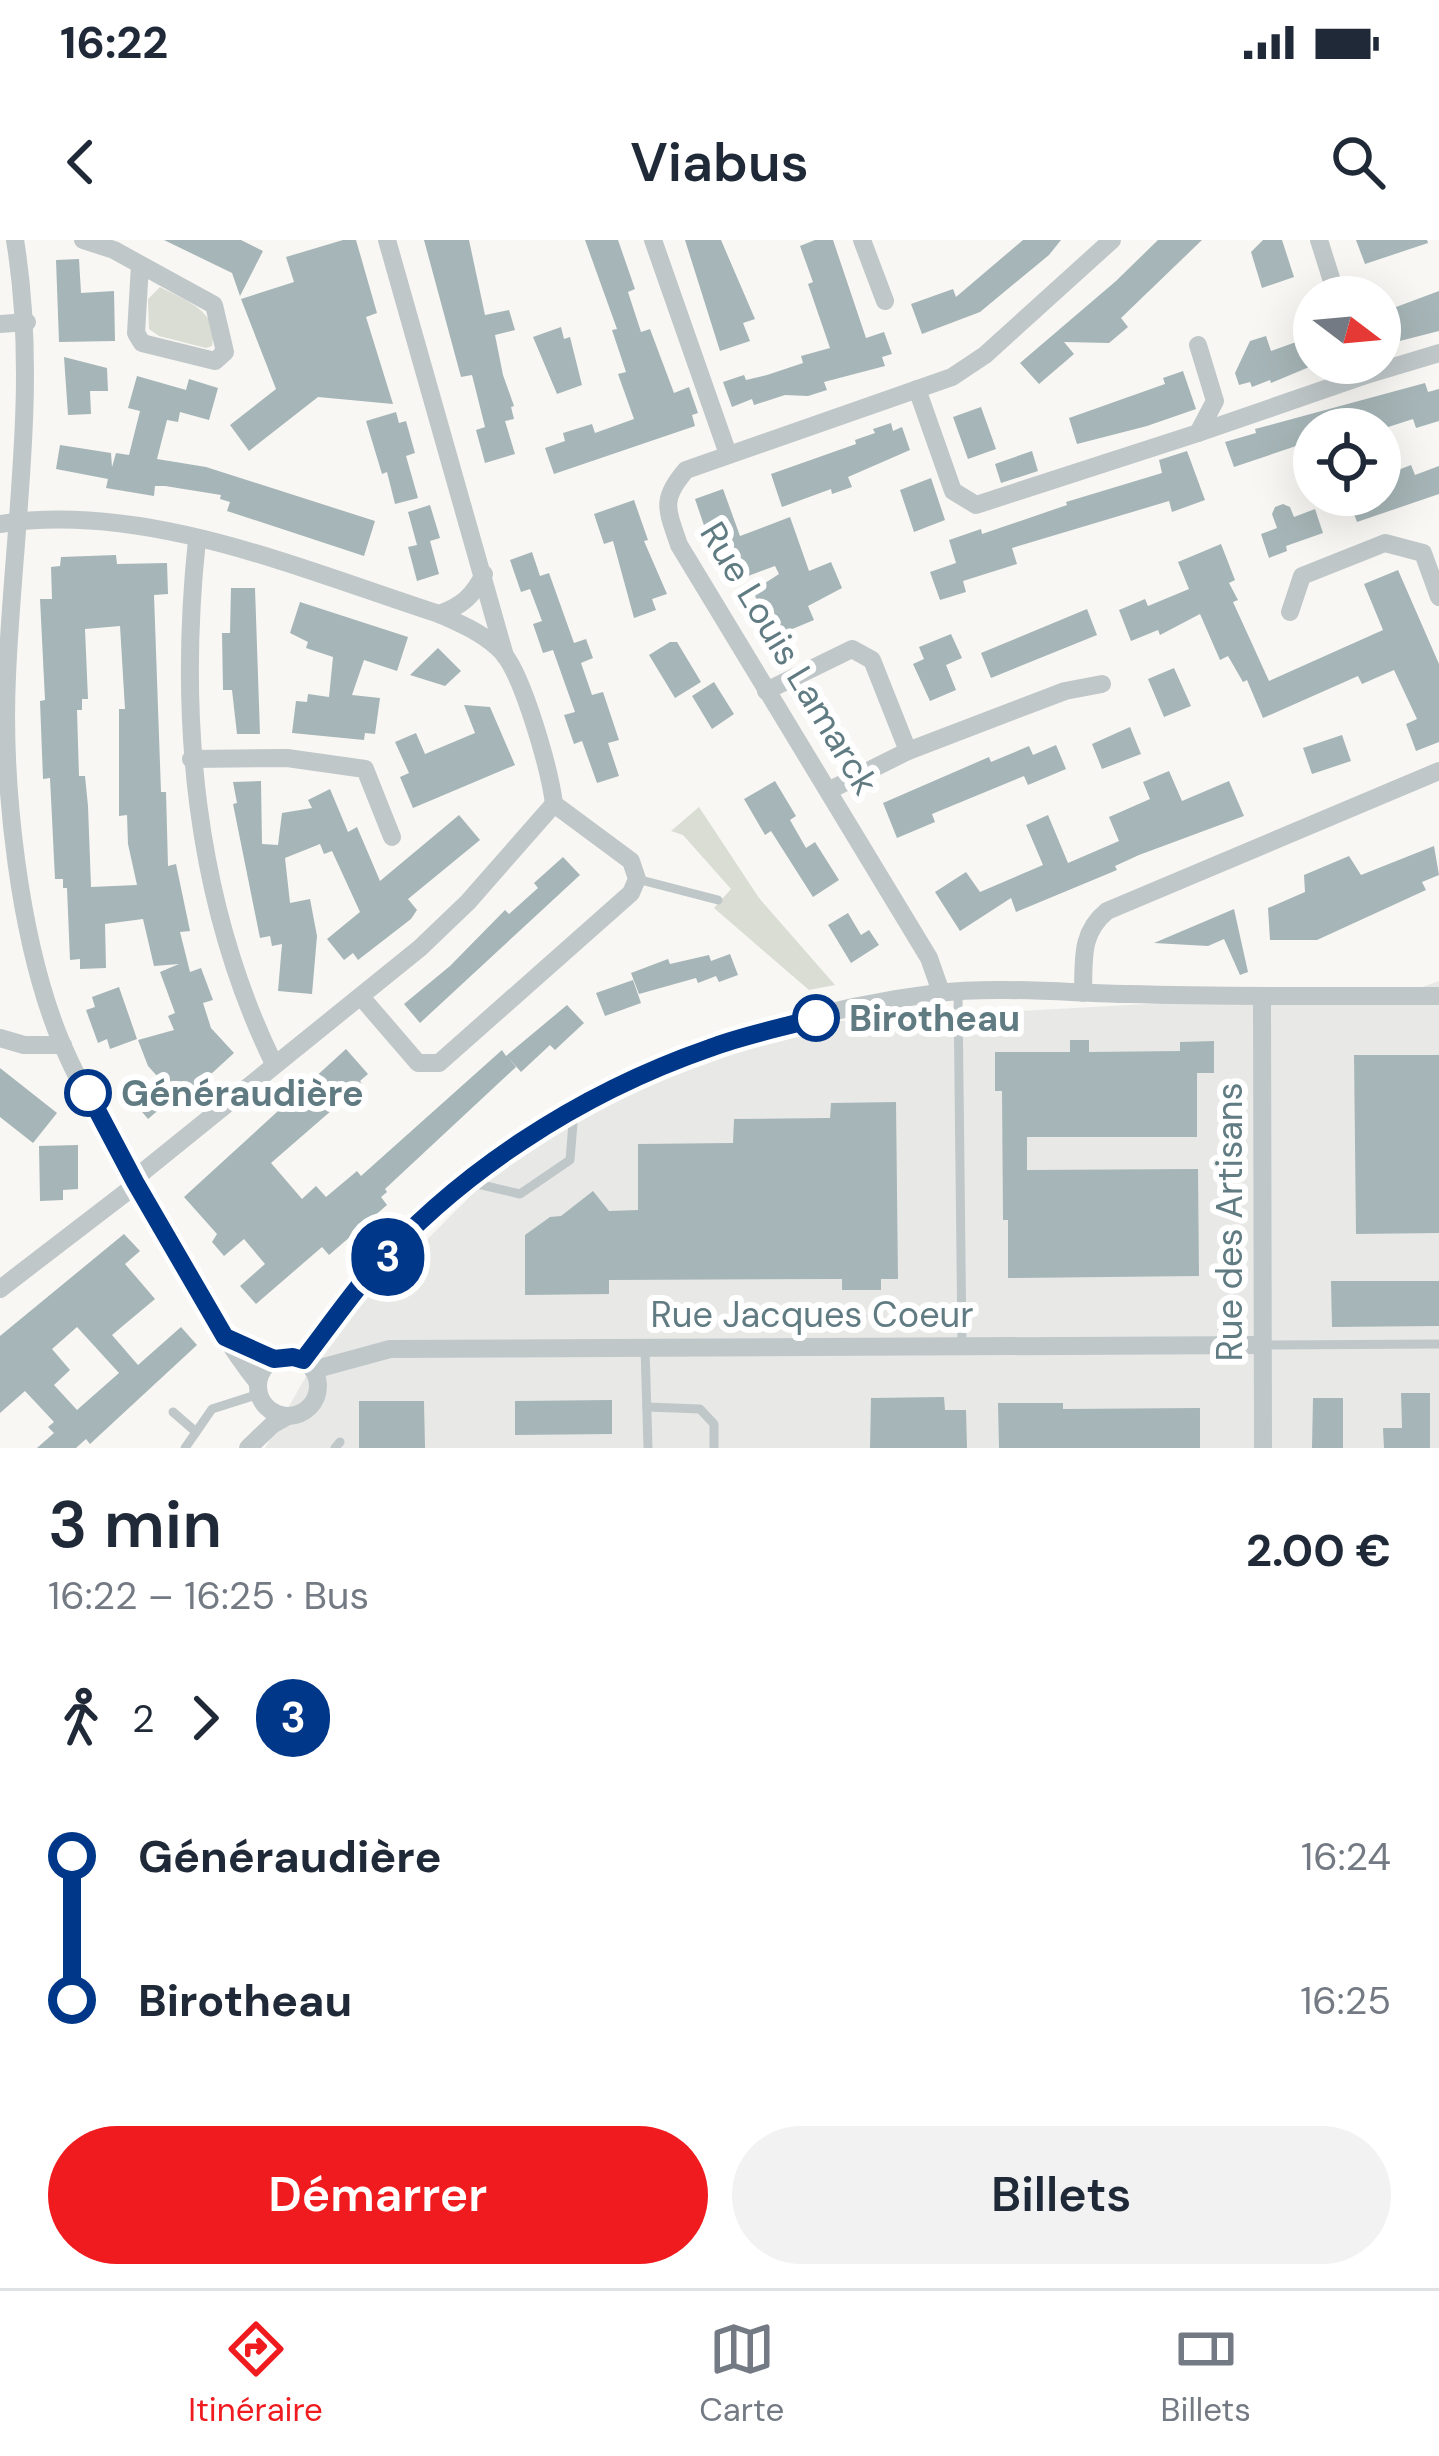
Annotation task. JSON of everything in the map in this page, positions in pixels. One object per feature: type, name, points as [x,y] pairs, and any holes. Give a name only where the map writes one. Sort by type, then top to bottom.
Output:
[{"type":"street","points":[[15,240],[27,322],[28,381],[9,522],[6,680],[8,766],[24,911],[63,1045],[225,1337],[272,1412],[288,1416]]},
{"type":"street","points":[[83,240],[114,250],[214,305],[225,352],[215,361],[142,343],[136,333],[140,266]]},
{"type":"street","points":[[362,998],[418,1063],[440,1063],[631,893],[637,879],[631,861],[554,804],[548,762],[506,656],[387,240]]},
{"type":"street","points":[[653,240],[728,454],[952,377],[985,355],[1112,240]]},
{"type":"street","points":[[862,240],[885,301]]},
{"type":"street","points":[[1319,240],[1330,276]]},
{"type":"street","points":[[0,324],[27,322]]},
{"type":"street","points":[[1198,345],[1215,401],[1198,433]]},
{"type":"street","points":[[1401,361],[1439,352]]},
{"type":"street","points":[[917,389],[953,491],[976,506],[1198,433],[1325,384]]},
{"type":"street","name":"Rue Louis Lamarck","points":[[728,454],[686,470],[669,490],[667,510],[679,545],[949,993]]},
{"type":"street","points":[[9,522],[80,518],[238,549],[439,614],[478,633],[506,656]]},
{"type":"street","points":[[197,540],[190,604],[191,759],[200,832],[231,956],[274,1064]]},
{"type":"street","points":[[1289,612],[1302,576],[1385,543],[1423,553],[1439,597]]},
{"type":"street","points":[[439,614],[460,607],[484,574]]},
{"type":"street","points":[[766,691],[852,649],[872,660],[908,751]]},
{"type":"street","points":[[830,790],[908,751],[1065,691],[1102,684]]},
{"type":"street","points":[[191,759],[286,758],[365,769],[392,837]]},
{"type":"street","points":[[1083,993],[1084,943],[1092,923],[1107,911],[1439,770]]},
{"type":"street","points":[[0,1289],[274,1064],[362,998],[468,902],[554,804]]},
{"type":"street","points":[[308,1365],[367,1277],[469,1182],[527,1136],[710,1048],[828,1014],[949,993],[1439,996]]},
{"type":"street","name":"Rue des Artisans","points":[[1262,996],[1263,1448]]},
{"type":"street","points":[[0,1038],[24,1045],[63,1045]]},
{"type":"street","points":[[225,1337],[274,1359],[293,1357],[308,1365],[316,1395]]},
{"type":"street","name":"Rue Jacques Coeur","points":[[308,1365],[390,1349],[1262,1345]]},
{"type":"street","points":[[248,1448],[272,1425],[305,1410],[316,1395],[364,1356]]},
{"type":"street","points":[[248,1448],[266,1365],[274,1359]]},
{"type":"lane","points":[[637,879],[718,900]]},
{"type":"lane","points":[[949,993],[962,1346]]},
{"type":"lane","points":[[469,1182],[520,1194],[570,1160],[574,1111]]},
{"type":"lane","points":[[1262,1345],[1439,1344]]},
{"type":"lane","points":[[646,1348],[648,1448]]},
{"type":"lane","points":[[185,1448],[219,1405],[259,1392]]},
{"type":"lane","points":[[647,1407],[700,1409],[714,1424],[714,1448]]},
{"type":"lane","points":[[173,1412],[196,1432]]},
{"type":"shaded area","points":[[160,287],[206,316],[212,346],[159,336],[149,329],[148,299]]},
{"type":"shaded area","points":[[699,807],[759,898],[835,985],[809,990],[714,908],[731,889],[683,835],[671,831]]},
{"type":"shaded area","points":[[1439,981],[1439,1448],[265,1448],[328,1338],[544,1123],[821,1022],[1417,989]]},
{"type":"building","points":[[164,240],[241,240],[263,251],[240,296],[232,273]]},
{"type":"building","points":[[356,240],[377,313],[366,317],[393,404],[318,397],[249,451],[230,425],[276,389],[241,299],[294,282],[286,257]]},
{"type":"building","points":[[424,240],[469,240],[485,315],[509,310],[515,330],[495,335],[514,406],[514,419],[505,421],[515,454],[485,463],[476,430],[485,427],[472,375],[461,377]]},
{"type":"building","points":[[585,240],[618,240],[635,289],[628,292],[641,332],[650,329],[674,393],[689,387],[698,413],[692,415],[695,426],[554,474],[545,448],[565,441],[563,433],[592,424],[595,433],[634,419],[618,374],[626,372],[612,330],[617,329]]},
{"type":"building","points":[[685,240],[721,240],[755,319],[743,323],[750,341],[720,351]]},
{"type":"building","points":[[833,240],[866,338],[884,332],[892,354],[882,357],[885,366],[824,382],[827,390],[754,405],[752,399],[732,407],[723,382],[744,375],[746,380],[767,375],[803,363],[801,356],[830,348],[800,246]]},
{"type":"building","points":[[1023,240],[1061,240],[980,312],[922,334],[911,304],[953,289],[956,297]]},
{"type":"building","points":[[1158,240],[1202,240],[1121,318],[1128,327],[1109,343],[1064,342],[1074,354],[1039,384],[1020,363]]},
{"type":"building","points":[[1263,240],[1282,240],[1293,277],[1262,288],[1251,252]]},
{"type":"building","points":[[1356,240],[1427,240],[1428,243],[1365,264]]},
{"type":"building","points":[[79,259],[81,293],[114,291],[115,341],[59,342],[56,260]]},
{"type":"building","points":[[1439,291],[1439,331],[1401,341],[1401,305]]},
{"type":"building","points":[[561,327],[564,339],[570,337],[582,385],[557,394],[533,337]]},
{"type":"building","points":[[1266,336],[1271,351],[1293,343],[1293,374],[1252,387],[1250,382],[1239,385],[1235,373],[1250,341]]},
{"type":"building","points":[[64,357],[107,368],[108,391],[90,391],[91,414],[68,415]]},
{"type":"building","points":[[1183,371],[1196,409],[1077,444],[1069,418],[1165,384],[1163,378]]},
{"type":"building","points":[[137,376],[186,390],[189,379],[218,388],[209,420],[180,412],[178,422],[167,420],[157,459],[206,467],[375,521],[364,556],[227,511],[230,502],[220,499],[221,495],[155,486],[154,496],[106,488],[108,479],[56,469],[60,445],[111,453],[112,467],[116,453],[129,455],[140,411],[128,408]]},
{"type":"building","points":[[1425,383],[1428,392],[1439,389],[1439,421],[1416,428],[1413,419],[1401,423],[1401,408],[1333,408]]},
{"type":"building","points":[[981,407],[996,449],[968,459],[953,417]]},
{"type":"building","points":[[396,412],[399,423],[406,421],[415,453],[406,456],[418,498],[395,504],[366,421]]},
{"type":"building","points":[[1293,419],[1293,447],[1234,467],[1225,442],[1256,433],[1255,429]]},
{"type":"building","points":[[891,423],[893,431],[902,427],[910,450],[848,477],[852,487],[832,494],[831,489],[782,507],[771,474],[856,444],[855,440],[875,433],[873,429]]},
{"type":"building","points":[[1032,451],[1038,471],[1001,483],[995,464]]},
{"type":"building","points":[[1187,451],[1205,500],[1172,512],[1169,501],[1012,548],[1017,564],[963,581],[966,592],[940,600],[930,572],[956,563],[949,540],[981,529],[982,534],[1162,473],[1159,460]]},
{"type":"building","points":[[1411,465],[1415,475],[1439,466],[1439,494],[1401,507],[1401,469]]},
{"type":"building","points":[[931,478],[945,520],[914,532],[900,490]]},
{"type":"building","points":[[723,489],[740,536],[790,517],[809,571],[831,562],[842,588],[808,606],[814,620],[773,637],[753,591],[779,574],[775,566],[740,579],[722,542],[711,546],[695,499]]},
{"type":"building","points":[[634,500],[648,540],[644,541],[667,594],[652,599],[656,610],[634,618],[613,541],[604,544],[594,514]]},
{"type":"building","points":[[430,505],[440,538],[430,541],[439,574],[417,581],[408,547],[417,545],[408,512]]},
{"type":"building","points":[[1275,507],[1290,507],[1294,517],[1317,516],[1323,533],[1286,546],[1287,551],[1269,558],[1261,534],[1277,528],[1272,514]]},
{"type":"building","points":[[1221,544],[1235,580],[1229,583],[1238,600],[1233,602],[1269,681],[1383,630],[1364,584],[1398,570],[1439,664],[1439,742],[1416,751],[1406,724],[1417,719],[1394,670],[1362,684],[1358,676],[1263,718],[1247,680],[1243,682],[1228,656],[1220,660],[1200,614],[1160,635],[1158,630],[1131,641],[1119,610],[1145,599],[1148,606],[1189,589],[1178,562]]},
{"type":"building","points":[[532,552],[540,576],[549,573],[574,643],[586,639],[593,658],[581,663],[592,695],[603,692],[619,740],[608,743],[619,776],[597,783],[582,741],[574,744],[564,715],[575,712],[553,650],[543,653],[533,624],[542,621],[530,589],[521,592],[510,560]]},
{"type":"building","points":[[116,555],[117,564],[167,563],[168,594],[154,595],[168,866],[176,864],[190,931],[180,932],[190,972],[201,968],[213,1000],[203,1003],[211,1028],[234,1053],[187,1096],[182,1090],[148,1119],[133,1101],[158,1077],[138,1040],[174,1030],[168,1016],[175,1013],[160,972],[179,964],[154,966],[143,919],[105,924],[106,968],[80,969],[80,959],[70,960],[67,888],[63,888],[63,879],[55,879],[50,778],[43,779],[40,599],[52,599],[51,567],[60,566],[61,557]],"holes":[[[120,626],[125,709],[119,709],[119,816],[127,815],[137,885],[91,887],[77,710],[82,710],[82,699],[88,699],[85,629]]]},
{"type":"building","points":[[231,588],[255,588],[260,734],[237,734],[232,690],[223,690],[222,633],[230,633]]},
{"type":"building","points":[[300,602],[408,637],[397,671],[364,660],[352,695],[380,698],[375,734],[365,733],[364,740],[292,733],[296,701],[307,702],[308,694],[329,697],[333,657],[306,648],[308,642],[290,633]]},
{"type":"building","points":[[1087,609],[1097,635],[991,678],[981,653]]},
{"type":"building","points":[[951,634],[962,658],[946,665],[956,690],[930,701],[913,664],[924,659],[919,647]]},
{"type":"building","points":[[677,642],[701,682],[675,698],[649,655]]},
{"type":"building","points":[[438,648],[461,671],[445,686],[410,675]]},
{"type":"building","points":[[1174,668],[1191,706],[1164,717],[1148,679]]},
{"type":"building","points":[[714,682],[734,714],[712,729],[692,696]]},
{"type":"building","points":[[464,705],[490,707],[515,765],[413,808],[400,777],[409,773],[395,742],[416,733],[425,754],[475,733]]},
{"type":"building","points":[[1130,727],[1141,754],[1102,769],[1092,744]]},
{"type":"building","points":[[1342,735],[1351,761],[1312,774],[1303,748]]},
{"type":"building","points":[[1056,745],[1066,769],[1028,785],[1024,776],[932,814],[935,822],[897,838],[883,803],[989,757],[991,762],[1029,746],[1033,755]]},
{"type":"building","points":[[1169,771],[1182,801],[1229,781],[1244,816],[1139,855],[1115,866],[1117,870],[1016,912],[1011,898],[960,931],[935,892],[966,872],[980,892],[1043,865],[1026,825],[1048,815],[1068,863],[1119,841],[1109,817],[1150,799],[1143,782]]},
{"type":"building","points":[[261,781],[262,844],[278,845],[282,813],[312,808],[308,800],[330,789],[348,832],[357,827],[380,881],[459,815],[480,840],[408,899],[417,910],[411,919],[358,960],[353,953],[344,960],[327,939],[360,912],[332,851],[324,854],[320,844],[285,858],[290,903],[310,899],[317,936],[312,994],[278,991],[282,944],[272,946],[270,936],[260,938],[233,804],[237,803],[233,782]]},
{"type":"building","points":[[775,781],[796,816],[790,820],[806,848],[815,842],[839,880],[813,897],[771,831],[765,835],[744,799]]},
{"type":"building","points":[[1434,846],[1439,875],[1422,882],[1426,890],[1317,940],[1270,940],[1268,908],[1305,892],[1304,875],[1349,856],[1361,875]]},
{"type":"building","points":[[563,857],[580,875],[420,1023],[404,1004],[505,910],[509,914],[538,888],[534,883]]},
{"type":"building","points":[[1234,909],[1248,972],[1240,975],[1224,939],[1208,946],[1154,943]]},
{"type":"building","points":[[848,913],[861,935],[869,930],[879,945],[851,963],[828,925]]},
{"type":"building","points":[[730,954],[738,975],[719,982],[716,976],[698,983],[696,978],[639,994],[631,973],[668,959],[670,964],[709,955],[711,961]]},
{"type":"building","points":[[633,980],[641,1003],[605,1016],[596,993]]},
{"type":"building","points":[[119,987],[137,1039],[110,1049],[107,1039],[98,1043],[86,1010],[95,1007],[92,997]]},
{"type":"building","points":[[567,1005],[584,1023],[521,1072],[507,1056],[516,1067],[385,1189],[381,1197],[387,1205],[329,1255],[322,1247],[256,1304],[240,1286],[265,1264],[244,1239],[224,1256],[212,1242],[217,1234],[184,1197],[346,1049],[368,1074],[362,1084],[271,1163],[302,1199],[316,1186],[326,1197],[357,1171],[361,1176],[502,1050],[506,1056]]},
{"type":"building","points":[[1070,1040],[1089,1040],[1089,1052],[1180,1051],[1180,1042],[1214,1041],[1214,1073],[1197,1073],[1197,1137],[1027,1137],[1027,1170],[1198,1169],[1199,1276],[1008,1278],[1002,1091],[995,1091],[995,1052],[1070,1052]]},
{"type":"building","points":[[1354,1055],[1439,1055],[1439,1233],[1356,1234]]},
{"type":"building","points":[[0,1068],[57,1113],[33,1143],[0,1117]]},
{"type":"building","points":[[896,1102],[898,1279],[881,1279],[881,1290],[842,1290],[842,1279],[609,1280],[609,1294],[525,1295],[525,1235],[550,1217],[561,1216],[593,1191],[609,1211],[638,1210],[638,1144],[733,1143],[734,1119],[830,1118],[831,1103]]},
{"type":"building","points":[[78,1145],[78,1189],[63,1190],[63,1200],[40,1201],[39,1146]]},
{"type":"building","points":[[124,1234],[140,1251],[125,1264],[155,1299],[112,1335],[138,1365],[181,1327],[197,1345],[90,1444],[86,1439],[76,1448],[37,1448],[54,1433],[48,1427],[54,1422],[25,1391],[0,1413],[0,1336]],"holes":[[[77,1327],[119,1373],[77,1410],[54,1385],[70,1370],[52,1349]]]},
{"type":"building","points":[[1331,1281],[1439,1281],[1439,1326],[1332,1327]]},
{"type":"building","points":[[1401,1393],[1430,1393],[1430,1448],[1384,1448],[1383,1428],[1402,1428]]},
{"type":"building","points":[[944,1397],[945,1410],[966,1410],[967,1448],[870,1448],[871,1398]]},
{"type":"building","points":[[1313,1398],[1343,1398],[1343,1448],[1312,1448]]},
{"type":"building","points":[[612,1400],[612,1434],[515,1435],[515,1401]]},
{"type":"building","points":[[359,1401],[424,1401],[425,1448],[359,1448]]},
{"type":"building","points":[[998,1403],[1063,1403],[1063,1409],[1200,1408],[1200,1448],[999,1448]]},
{"type":"bus line","name":"3","points":[[88,1093],[225,1337],[274,1359],[303,1360],[367,1277],[446,1200],[527,1136],[614,1089],[710,1048],[816,1018]]},
{"type":"place","name":"Birotheau","points":[[816,1018]]},
{"type":"place","name":"Généraudière","points":[[88,1093]]}]
